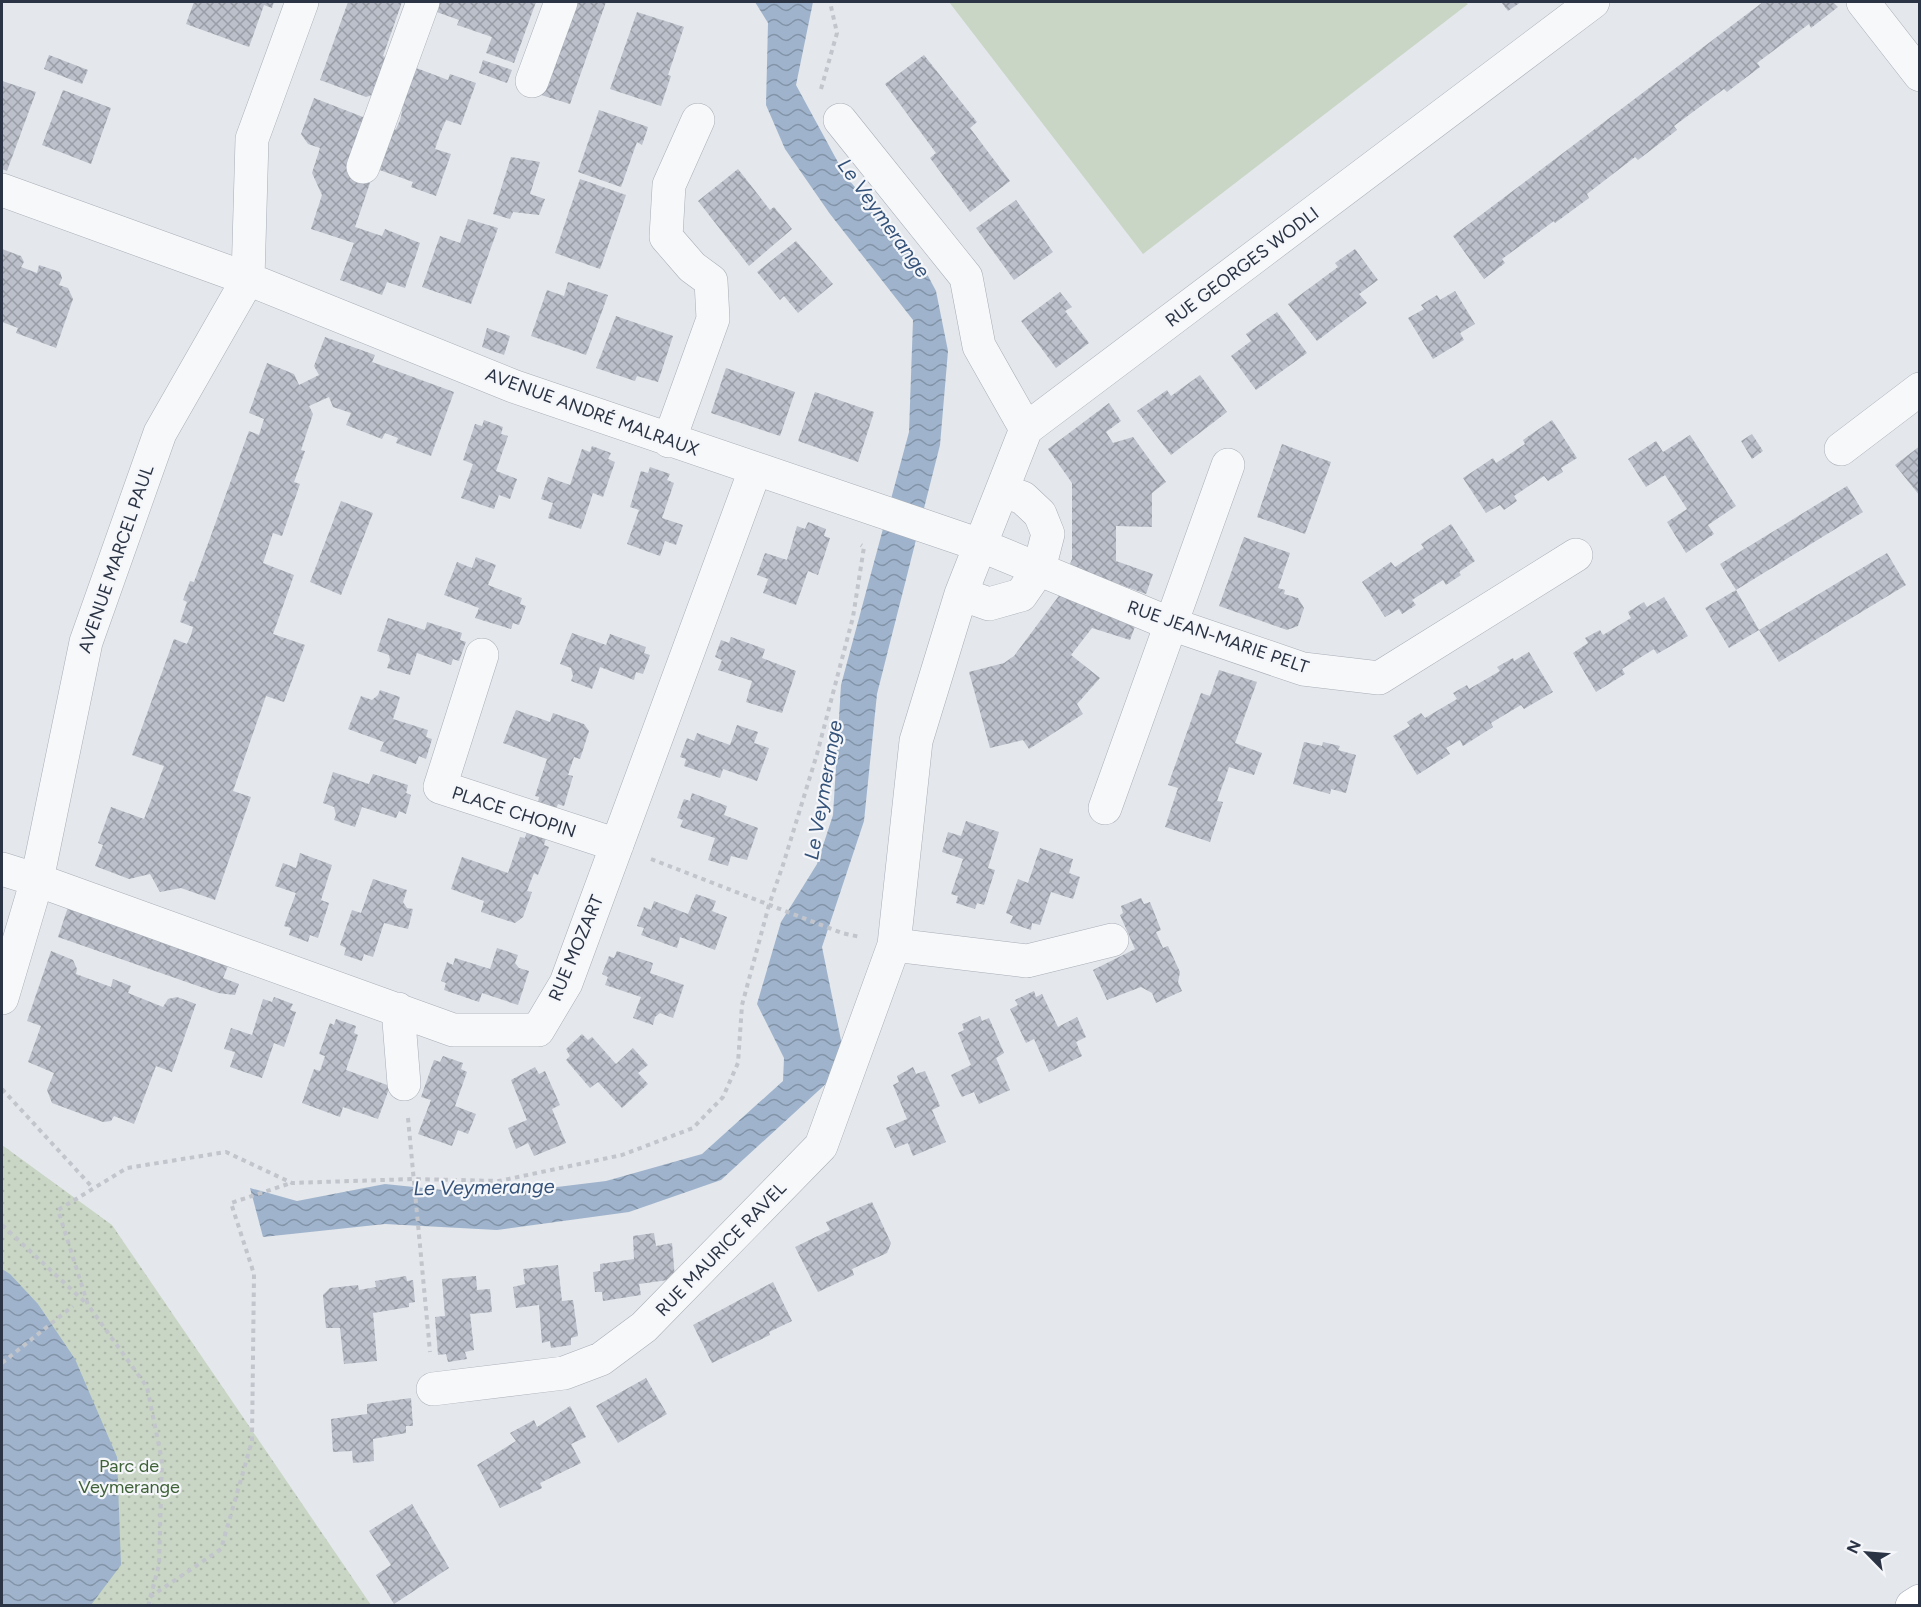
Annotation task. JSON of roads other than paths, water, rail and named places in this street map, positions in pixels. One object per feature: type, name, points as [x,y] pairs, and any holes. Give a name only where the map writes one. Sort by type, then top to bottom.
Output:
[{"type":"main road","points":[[1912,1605],[1920,1601]]},
{"type":"street","points":[[248,279],[252,139],[302,2]]},
{"type":"street","points":[[363,167],[423,2]]},
{"type":"street","points":[[532,81],[561,2]]},
{"type":"street","name":"RUE GEORGES WODLI","points":[[1026,429],[1593,2]]},
{"type":"street","points":[[1863,2],[1920,75]]},
{"type":"street","points":[[669,441],[713,319],[711,281],[692,267],[666,237],[669,185],[698,120]]},
{"type":"street","points":[[840,120],[966,277],[979,346],[1026,429],[1002,490],[1023,498],[1040,514],[1048,534],[1039,569],[1021,594],[989,604],[961,594]]},
{"type":"street","name":"AVENUE ANDRÉ MALRAUX","points":[[2,190],[248,279],[513,386],[980,545]]},
{"type":"street","name":"AVENUE MARCEL PAUL","points":[[2,998],[37,880],[86,642],[101,598],[160,433],[248,279]]},
{"type":"street","points":[[1841,449],[1920,389]]},
{"type":"street","points":[[1105,808],[1228,465]]},
{"type":"street","name":"RUE MOZART","points":[[2,870],[37,880],[453,1030],[538,1030],[566,983],[755,470]]},
{"type":"street","name":"RUE MAURICE RAVEL","points":[[433,1389],[564,1373],[601,1359],[644,1327],[822,1146],[894,945],[916,741],[961,594],[1002,490]]},
{"type":"street","name":"RUE JEAN-MARIE PELT","points":[[980,545],[1171,624],[1303,669],[1379,678],[1576,555]]},
{"type":"street","name":"PLACE CHOPIN","points":[[482,655],[440,788],[617,845]]},
{"type":"street","points":[[894,945],[1027,961],[1112,940]]},
{"type":"street","points":[[398,1009],[405,1084]]},
{"type":"water","points":[[755,2],[813,2],[796,85],[846,177],[919,259],[936,291],[948,351],[940,445],[877,694],[864,821],[822,947],[843,1050],[841,1070],[721,1180],[629,1212],[497,1230],[385,1224],[263,1237],[250,1188],[297,1201],[385,1184],[491,1195],[606,1181],[702,1154],[783,1081],[784,1058],[757,1004],[781,922],[817,864],[833,815],[841,685],[909,432],[913,320],[830,214],[785,149],[766,105],[768,23]]},
{"type":"water","points":[[2,1269],[10,1274],[38,1304],[75,1359],[117,1457],[121,1565],[91,1605],[2,1605]]},
{"type":"water label","name":"Le Veymerange","points":[[884,218]]},
{"type":"water label","name":"Le Veymerange","points":[[823,790]]},
{"type":"water label","name":"Le Veymerange","points":[[484,1187]]},
{"type":"park label","name":"Parc de Veymerange","points":[[129,1476]]}]
